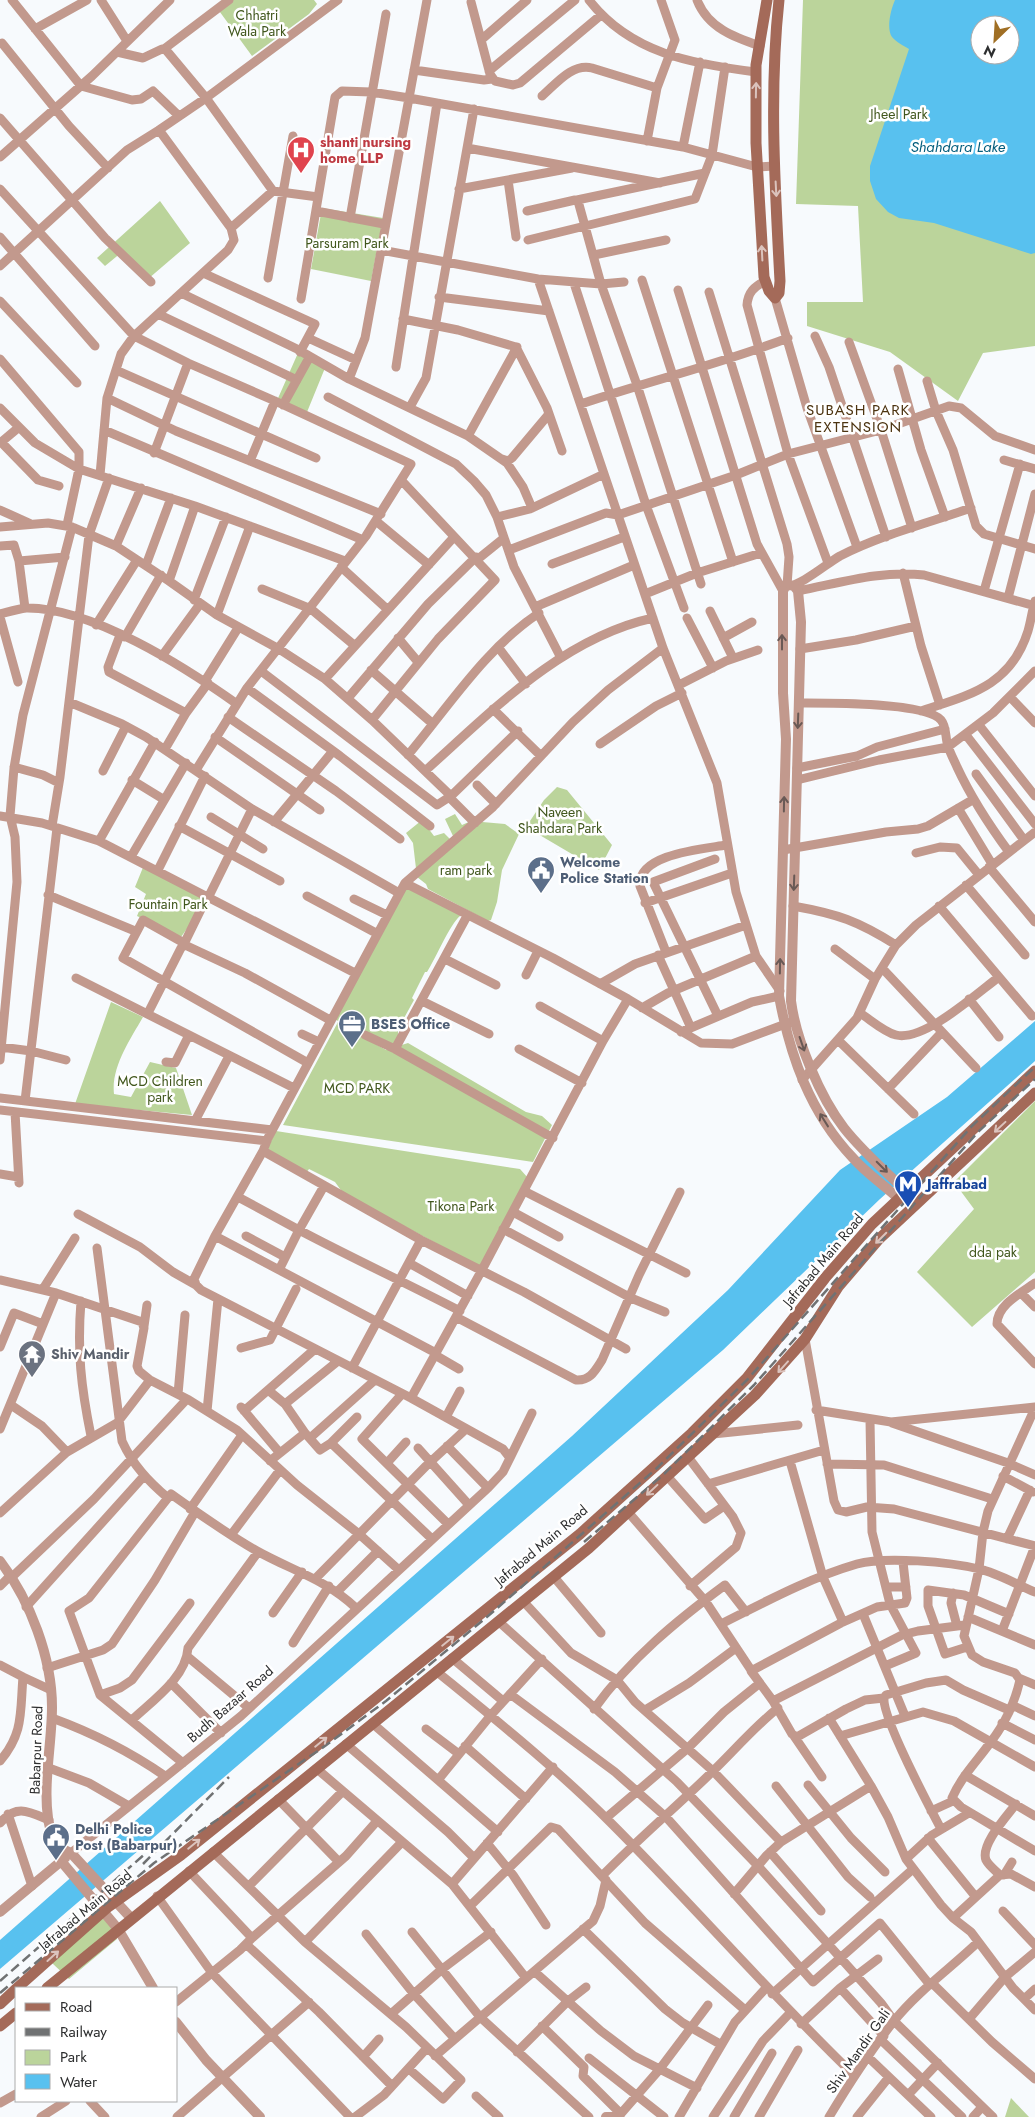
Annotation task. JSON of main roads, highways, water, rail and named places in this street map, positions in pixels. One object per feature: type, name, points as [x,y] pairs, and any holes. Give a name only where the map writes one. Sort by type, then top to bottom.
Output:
[{"type":"main road","points":[[767,0],[756,72],[757,166],[764,281],[775,298],[779,293],[780,281],[774,166],[776,31],[779,0]]},
{"type":"main road","name":"Jafrabad Main Road","points":[[19,1987],[102,1912],[181,1855],[580,1534],[692,1432],[747,1378],[816,1290],[899,1192],[1033,1076]]},
{"type":"main road","name":"Jafrabad Main Road","points":[[48,1987],[118,1928],[554,1576],[628,1512],[761,1389],[806,1339],[830,1299],[878,1239],[1035,1094]]},
{"type":"main road","points":[[816,1290],[830,1299]]},
{"type":"main road","name":"Jafrabad Main Road","points":[[0,2004],[15,1991]]},
{"type":"main road","points":[[0,2026],[15,2014]]},
{"type":"water","name":"Shahdara Lake","points":[[895,0],[1035,0],[1035,253],[1031,254],[934,223],[899,218],[888,212],[876,199],[870,181],[870,166],[909,49],[892,37],[889,29]]},
{"type":"water","points":[[1035,1021],[1035,1061],[880,1199],[723,1350],[0,1969],[0,1940],[572,1436],[728,1290],[840,1170],[947,1097]]},
{"type":"railway","points":[[0,1993],[154,1863],[325,1746],[386,1701],[494,1611],[657,1468],[748,1379],[972,1126],[1035,1067]]},
{"type":"railway","points":[[584,1542],[663,1475],[754,1385],[978,1132],[1035,1079]]},
{"type":"railway","points":[[143,1864],[229,1777]]},
{"type":"railway","points":[[0,1981],[146,1853]]},
{"type":"place","name":"shanti nursing home LLP","points":[[301,174]]},
{"type":"place","name":"Welcome Police Station","points":[[541,894]]},
{"type":"place","name":"BSES Office","points":[[352,1048]]},
{"type":"place","name":"Jaffrabad","points":[[908,1208]]},
{"type":"place","name":"Shiv Mandir","points":[[32,1378]]},
{"type":"place","name":"Delhi Police Post (Babarpur)","points":[[56,1861]]},
{"type":"district","name":"SUBASH PARK EXTENSION","points":[[858,418]]},
{"type":"park label","name":"Chhatri Wala Park","points":[[257,24]]},
{"type":"park label","name":"Jheel Park","points":[[899,114]]},
{"type":"park label","name":"Parsuram Park","points":[[347,243]]},
{"type":"park label","name":"Naveen Shahdara Park","points":[[560,820]]},
{"type":"park label","name":"ram park","points":[[466,870]]},
{"type":"park label","name":"Fountain Park","points":[[168,904]]},
{"type":"park label","name":"MCD PARK","points":[[357,1088]]},
{"type":"park label","name":"MCD Children park","points":[[160,1090]]},
{"type":"park label","name":"Tikona Park","points":[[461,1206]]},
{"type":"park label","name":"dda pak","points":[[993,1252]]}]
